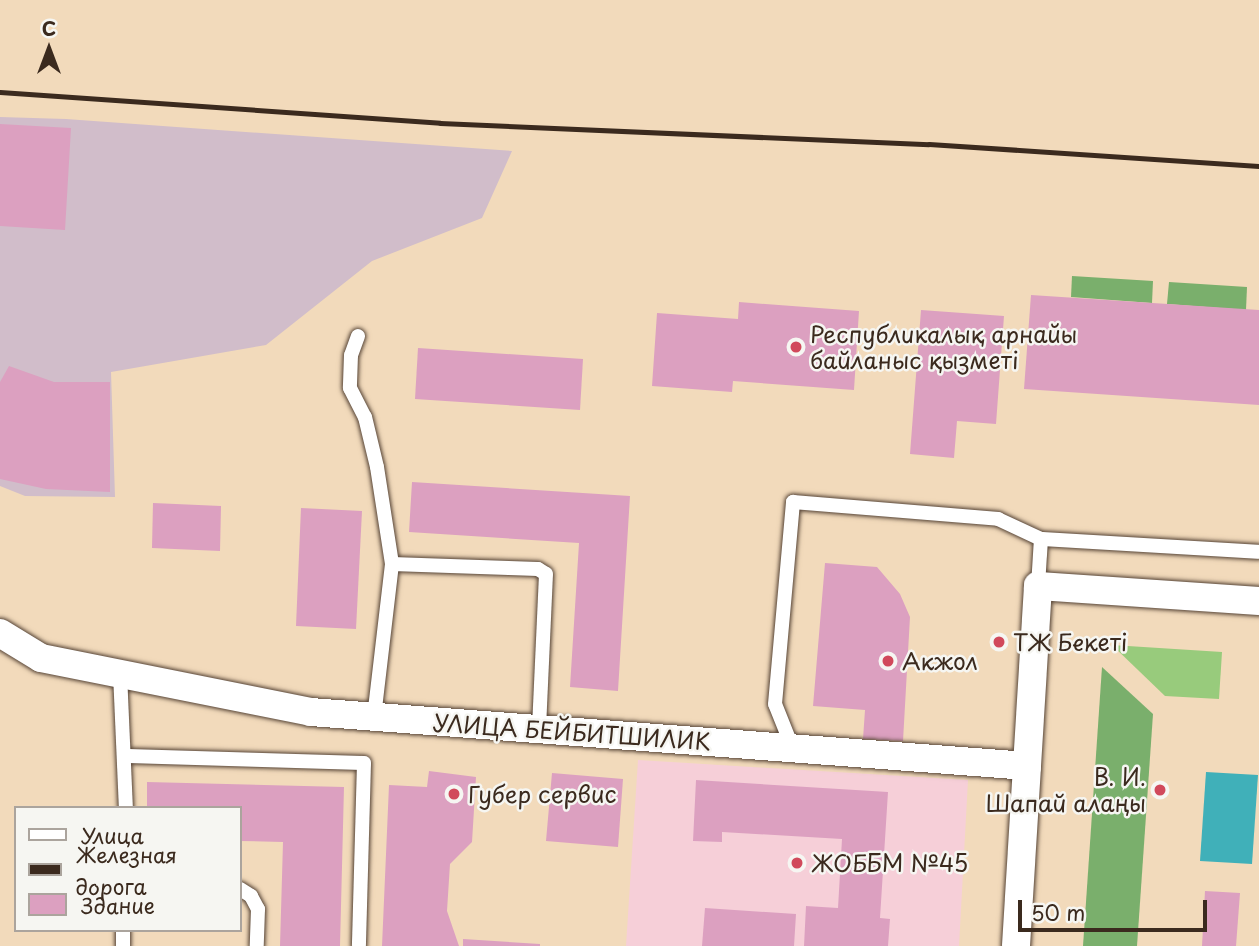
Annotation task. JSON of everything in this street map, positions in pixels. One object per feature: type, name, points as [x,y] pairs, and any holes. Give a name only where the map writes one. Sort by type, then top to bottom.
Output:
[{"type":"street","points":[[1017,946],[1038,586],[1259,601]]},
{"type":"street","name":"УЛИЦА БЕЙБИТШИЛИК","points":[[0,633],[41,658],[311,712],[1027,766]]},
{"type":"lane","points":[[358,336],[351,355],[350,388],[365,417],[377,467],[392,564],[374,717]]},
{"type":"lane","points":[[793,748],[775,704],[793,502],[998,519],[1041,539],[1259,552]]},
{"type":"lane","points":[[1038,586],[1041,539]]},
{"type":"lane","points":[[392,564],[538,569],[546,574],[540,730]]},
{"type":"lane","points":[[120,673],[118,713],[127,756],[126,806]]},
{"type":"lane","points":[[127,756],[364,763],[359,946]]},
{"type":"lane","points":[[242,890],[251,896],[258,909],[257,946]]},
{"type":"shaded area","points":[[0,117],[66,119],[512,151],[482,218],[372,261],[266,345],[111,372],[115,497],[25,496],[0,486]]},
{"type":"shaded area","name":"ЖОББМ №45","points":[[638,760],[968,780],[959,946],[626,946]]},
{"type":"green space","points":[[1072,276],[1153,281],[1152,303],[1071,297]]},
{"type":"green space","points":[[1169,282],[1247,287],[1246,310],[1167,304]]},
{"type":"green space","points":[[1112,645],[1222,652],[1219,699],[1165,696]]},
{"type":"green space","points":[[1102,667],[1153,714],[1137,946],[1083,946]]},
{"type":"water","points":[[1206,772],[1258,775],[1252,864],[1200,861]]},
{"type":"building","points":[[0,124],[71,128],[65,230],[0,226]]},
{"type":"building","points":[[1031,295],[1259,310],[1259,405],[1024,389]]},
{"type":"building","points":[[739,302],[859,311],[854,390],[733,381],[732,392],[652,386],[657,313],[738,319]]},
{"type":"building","points":[[921,310],[1004,316],[996,424],[957,421],[954,458],[910,454]]},
{"type":"building","points":[[418,348],[583,359],[580,410],[415,399]]},
{"type":"building","points":[[9,366],[54,382],[110,382],[110,492],[46,489],[0,479],[0,382]]},
{"type":"building","points":[[412,482],[630,496],[618,691],[570,687],[579,543],[409,532]]},
{"type":"building","points":[[153,503],[221,506],[220,551],[152,548]]},
{"type":"building","points":[[301,508],[362,511],[356,629],[296,626]]},
{"type":"building","points":[[825,563],[877,567],[900,594],[910,617],[903,741],[863,739],[865,710],[813,706]]},
{"type":"building","points":[[429,771],[476,777],[472,842],[450,864],[447,911],[459,946],[382,946],[389,785],[427,787]]},
{"type":"building","points":[[552,773],[623,779],[618,847],[546,841]]},
{"type":"building","points":[[696,780],[888,792],[880,918],[890,919],[888,946],[804,946],[806,906],[838,908],[842,839],[722,832],[722,842],[693,841]]},
{"type":"building","points":[[147,782],[344,787],[340,946],[280,946],[283,842],[242,841],[242,806],[147,806]]},
{"type":"building","points":[[1205,891],[1240,893],[1236,946],[1202,946]]},
{"type":"building","points":[[705,908],[796,914],[794,946],[702,946]]},
{"type":"building","points":[[463,939],[540,944],[540,946],[463,946]]},
{"type":"railway","points":[[0,92],[440,123],[929,144],[1259,166]]},
{"type":"place","name":"Республикалық арнайы байланыс қызметі","points":[[796,347]]},
{"type":"place","name":"ТЖ Бекеті","points":[[999,642]]},
{"type":"place","name":"Акжол","points":[[888,661]]},
{"type":"place","name":"В. И. Шапай алаңы","points":[[1160,790]]},
{"type":"place","name":"Губер сервис","points":[[454,794]]},
{"type":"place","name":"ЖОББМ №45","points":[[797,863]]}]
